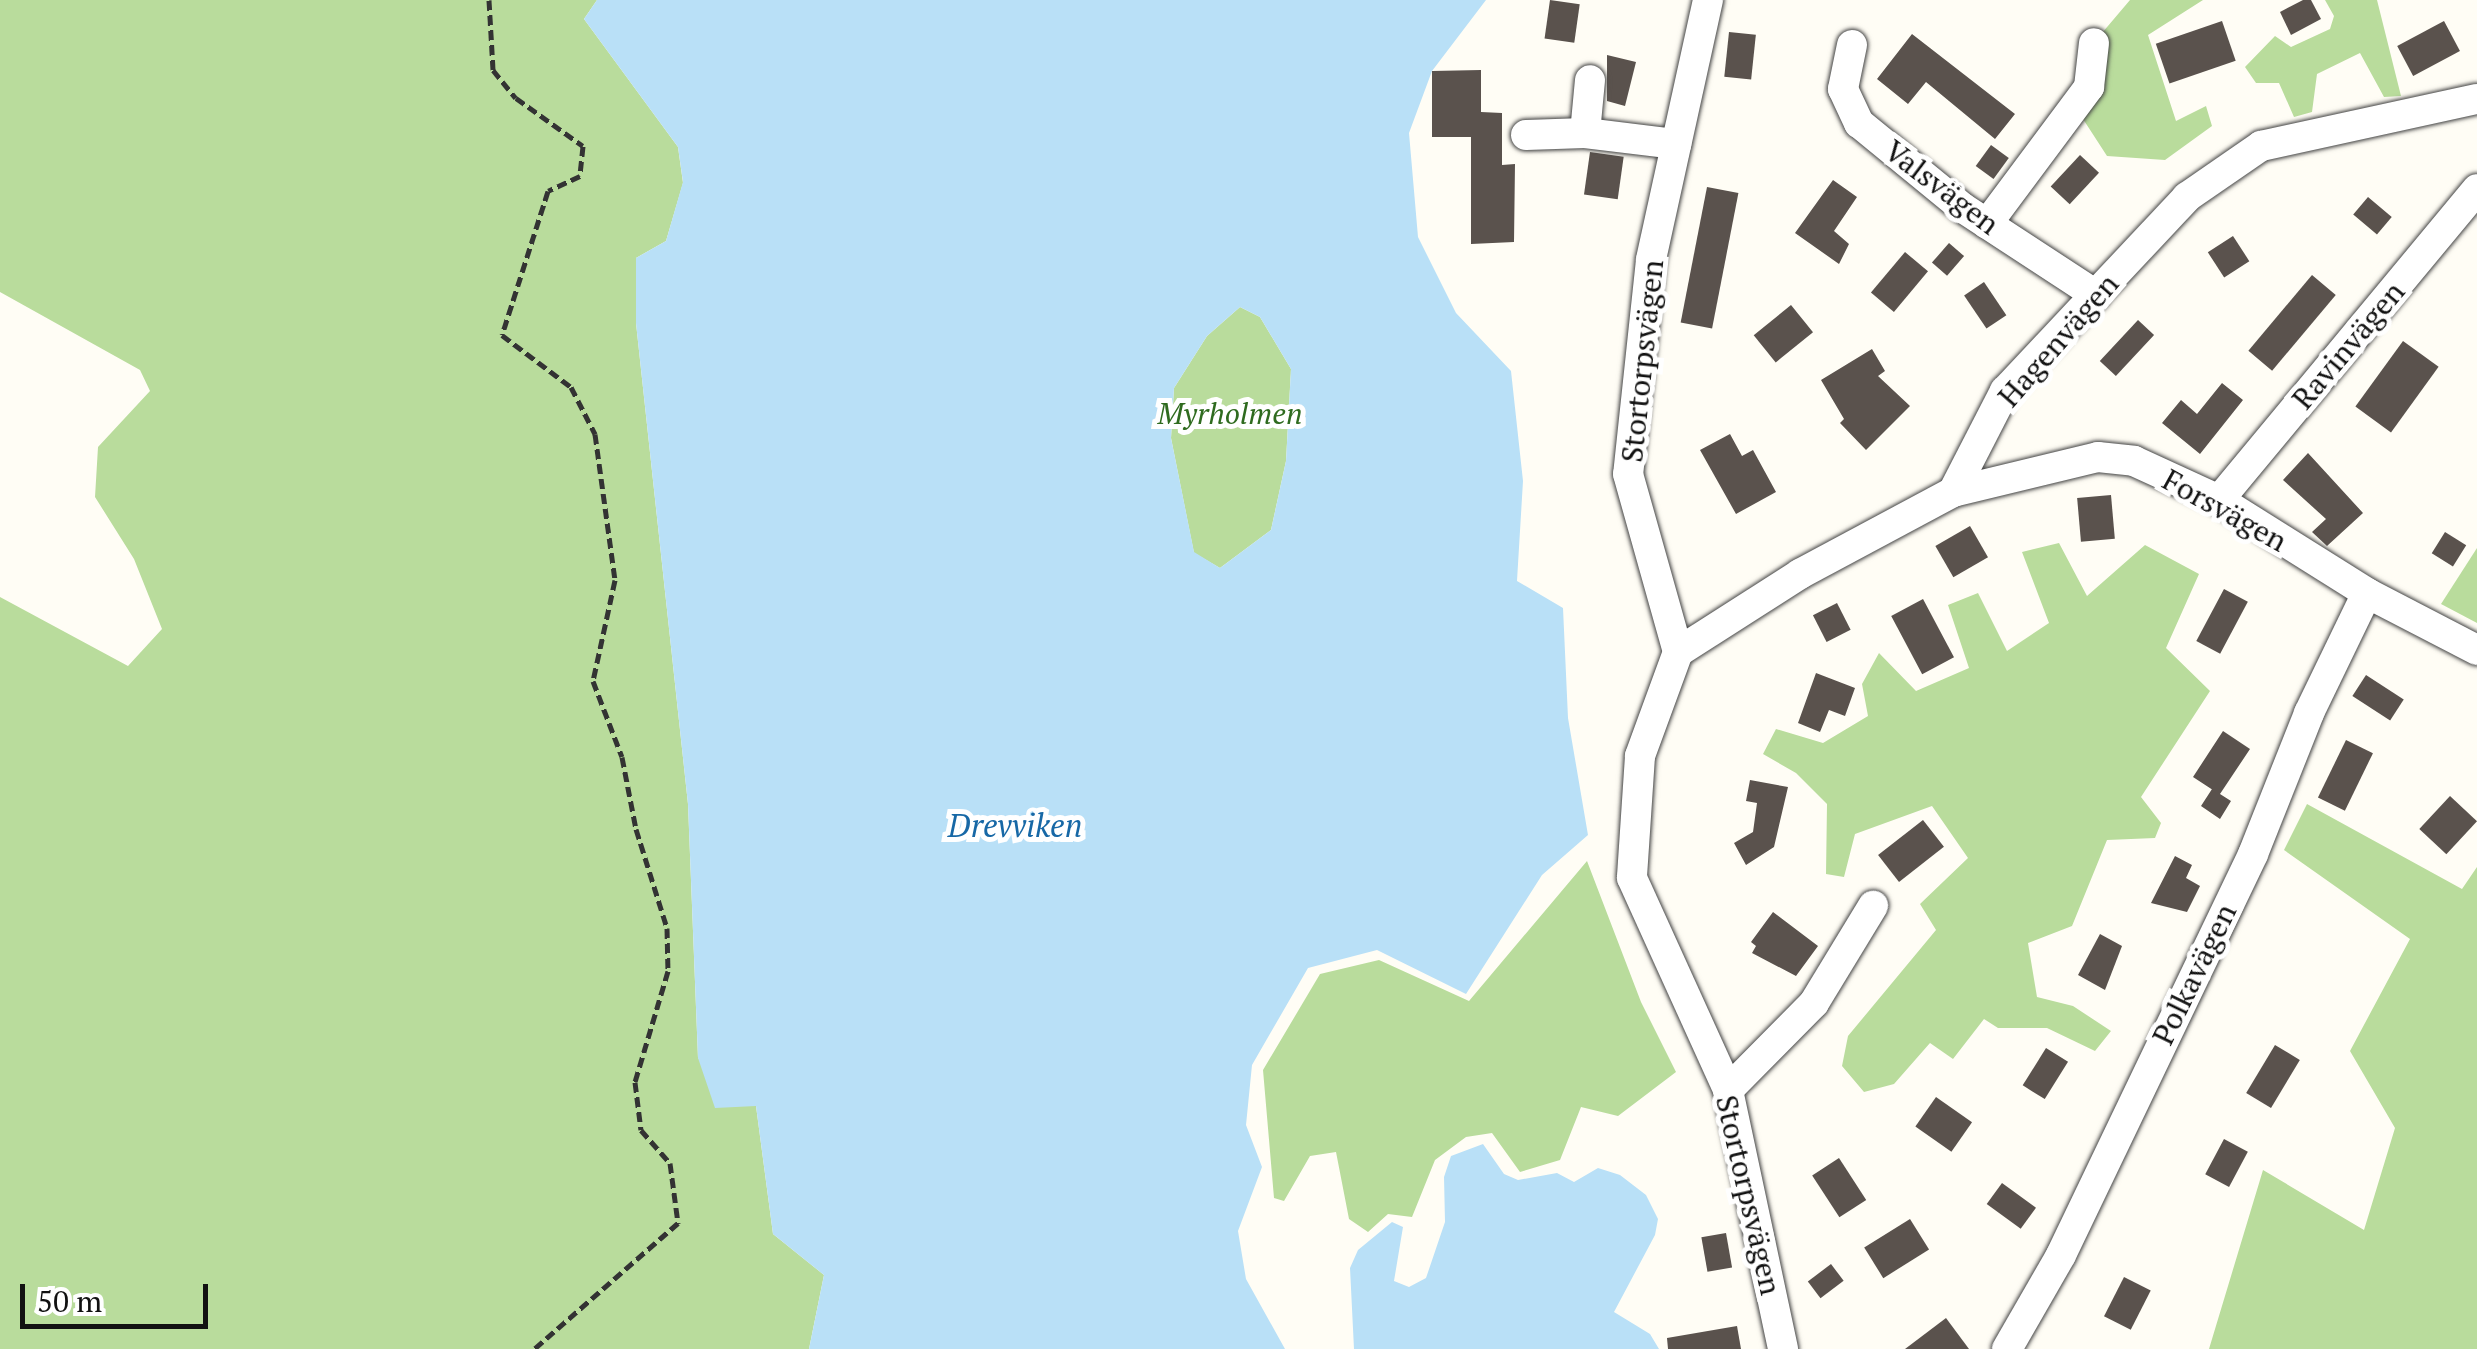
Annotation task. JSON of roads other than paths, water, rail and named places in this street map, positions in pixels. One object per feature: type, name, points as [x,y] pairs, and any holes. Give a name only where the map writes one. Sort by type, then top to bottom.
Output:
[{"type":"street","name":"Stortorpsvägen","points":[[1708,0],[1651,260],[1628,474],[1678,652],[1640,756],[1632,878],[1728,1090],[1782,1349]]},
{"type":"street","points":[[1987,224],[2088,87],[2094,43]]},
{"type":"street","name":"Valsvägen","points":[[1852,44],[1843,90],[1859,123],[1987,224],[2096,294]]},
{"type":"street","points":[[1585,133],[1590,80]]},
{"type":"street","name":"Hagenvägen","points":[[1953,492],[2005,391],[2188,197],[2261,146],[2477,99]]},
{"type":"street","points":[[1526,134],[1585,133],[1676,144]]},
{"type":"street","name":"Ravinvägen","points":[[2218,500],[2477,189]]},
{"type":"street","name":"Forsvägen","points":[[1953,492],[2098,457],[2134,461],[2218,500],[2367,593],[2477,650]]},
{"type":"street","points":[[1678,652],[1800,574],[1953,492]]},
{"type":"street","name":"Polkavägen","points":[[2007,1349],[2060,1255],[2253,854],[2309,714],[2367,593]]},
{"type":"street","points":[[1728,1090],[1814,1003],[1873,906]]},
{"type":"water","name":"Drevviken","points":[[597,0],[1486,0],[1432,71],[1409,133],[1418,237],[1456,313],[1511,371],[1523,481],[1517,581],[1563,608],[1568,718],[1588,835],[1542,875],[1466,994],[1377,950],[1308,968],[1252,1065],[1246,1125],[1262,1167],[1238,1231],[1246,1279],[1285,1349],[809,1349],[824,1275],[773,1234],[756,1106],[715,1108],[698,1058],[688,804],[636,323],[636,258],[666,241],[683,182],[678,147],[584,19]],"holes":[[[1240,307],[1260,317],[1291,369],[1286,461],[1271,530],[1220,568],[1194,552],[1171,438],[1174,388],[1207,336]]]},
{"type":"water","points":[[1483,1144],[1504,1174],[1518,1180],[1557,1173],[1574,1182],[1598,1168],[1620,1175],[1646,1195],[1658,1219],[1655,1235],[1614,1312],[1650,1334],[1659,1349],[1354,1349],[1350,1268],[1358,1250],[1392,1222],[1403,1227],[1394,1281],[1409,1287],[1426,1278],[1445,1222],[1444,1177],[1451,1156]]},
{"type":"park label","name":"Myrholmen","points":[[1230,413]]}]
